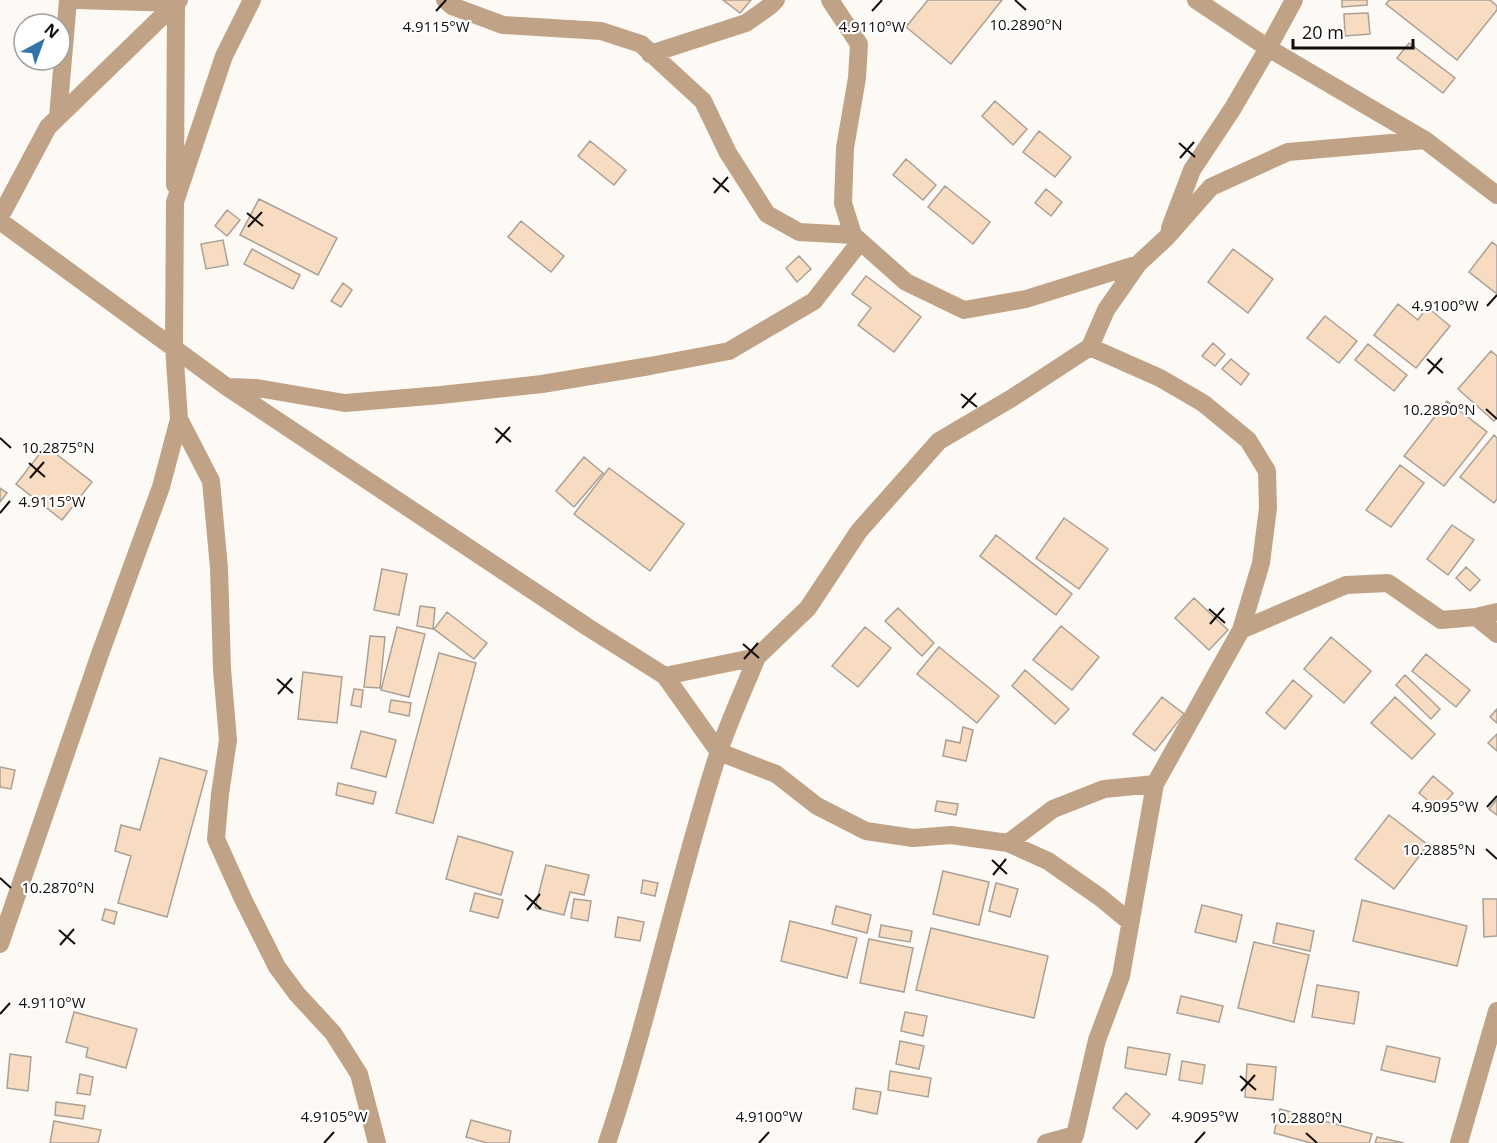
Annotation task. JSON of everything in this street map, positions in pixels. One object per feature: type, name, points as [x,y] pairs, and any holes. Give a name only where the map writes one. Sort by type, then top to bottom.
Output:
[{"type":"street","points":[[58,117],[68,0]]},
{"type":"street","points":[[77,0],[177,1]]},
{"type":"street","points":[[174,202],[224,56],[252,0]]},
{"type":"street","points":[[445,0],[452,6],[503,25],[601,31],[641,45],[703,101],[728,153],[767,214],[799,232],[857,239]]},
{"type":"street","points":[[650,54],[746,23],[776,0]]},
{"type":"street","points":[[830,0],[859,44],[857,78],[845,148],[843,203],[857,239],[906,282],[964,310],[1026,299],[1138,264]]},
{"type":"street","points":[[1196,0],[1269,48],[1425,140],[1497,195]]},
{"type":"street","points":[[1166,238],[1192,170],[1269,48],[1294,0]]},
{"type":"street","points":[[0,217],[48,127],[177,1]]},
{"type":"street","points":[[0,944],[104,643],[161,487],[179,419],[174,347],[177,1]]},
{"type":"street","points":[[607,1143],[624,1094],[682,876],[718,752],[757,657],[808,608],[859,531],[939,441],[1012,398],[1090,347],[1106,310],[1138,264],[1166,238],[1211,187],[1288,152],[1425,140]]},
{"type":"street","points":[[0,221],[227,387],[569,615],[665,676],[718,752],[776,774],[817,806],[866,831],[913,838],[951,835],[1008,843],[1048,861],[1101,898],[1130,922]]},
{"type":"street","points":[[227,387],[257,388],[345,403],[542,384],[729,351],[814,301],[857,239]]},
{"type":"street","points":[[1046,1143],[1073,1139],[1097,1040],[1121,976],[1155,784],[1241,630],[1261,563],[1268,508],[1267,471],[1248,440],[1203,403],[1160,378],[1090,347]]},
{"type":"street","points":[[179,419],[212,481],[228,740],[216,839],[277,967],[297,994],[333,1033],[359,1074],[377,1143]]},
{"type":"street","points":[[1241,630],[1347,585],[1388,583],[1441,620],[1476,617],[1497,612]]},
{"type":"street","points":[[1476,617],[1497,634]]},
{"type":"street","points":[[665,676],[757,657]]},
{"type":"street","points":[[1008,843],[1053,808],[1104,789],[1155,784]]},
{"type":"street","points":[[1459,1143],[1497,1011]]},
{"type":"building","points":[[723,0],[751,0],[740,13]]},
{"type":"building","points":[[928,0],[1002,0],[951,64],[906,27]]},
{"type":"building","points":[[1342,0],[1367,0],[1367,5],[1342,7]]},
{"type":"building","points":[[1389,0],[1490,0],[1497,6],[1497,10],[1457,60],[1386,4]]},
{"type":"building","points":[[1368,13],[1370,34],[1345,36],[1344,14]]},
{"type":"building","points":[[1409,43],[1455,78],[1443,93],[1397,58]]},
{"type":"building","points":[[995,101],[1027,129],[1013,145],[982,116]]},
{"type":"building","points":[[1039,131],[1071,157],[1055,177],[1023,152]]},
{"type":"building","points":[[590,141],[626,170],[614,185],[578,156]]},
{"type":"building","points":[[906,159],[936,185],[923,200],[893,175]]},
{"type":"building","points":[[945,186],[990,222],[973,244],[928,207]]},
{"type":"building","points":[[1046,189],[1062,202],[1051,216],[1035,203]]},
{"type":"building","points":[[259,199],[337,238],[318,275],[240,235]]},
{"type":"building","points":[[227,210],[240,220],[227,236],[215,226]]},
{"type":"building","points":[[521,221],[564,256],[551,272],[508,237]]},
{"type":"building","points":[[223,240],[228,265],[206,269],[201,244]]},
{"type":"building","points":[[1492,242],[1497,246],[1497,294],[1469,272]]},
{"type":"building","points":[[252,249],[300,275],[293,289],[244,264]]},
{"type":"building","points":[[1233,249],[1273,279],[1248,313],[1208,282]]},
{"type":"building","points":[[799,256],[811,269],[797,282],[786,268]]},
{"type":"building","points":[[866,276],[921,317],[894,352],[858,325],[871,308],[852,294]]},
{"type":"building","points":[[343,283],[352,290],[341,307],[331,301]]},
{"type":"building","points":[[1398,304],[1418,320],[1427,307],[1450,326],[1416,368],[1374,335]]},
{"type":"building","points":[[1325,316],[1357,341],[1339,363],[1307,338]]},
{"type":"building","points":[[1213,343],[1225,354],[1215,366],[1202,356]]},
{"type":"building","points":[[1368,344],[1407,375],[1394,391],[1355,360]]},
{"type":"building","points":[[1491,351],[1497,356],[1497,418],[1494,421],[1458,389]]},
{"type":"building","points":[[1231,359],[1249,374],[1241,385],[1222,369]]},
{"type":"building","points":[[1447,401],[1487,432],[1444,486],[1404,456]]},
{"type":"building","points":[[1494,435],[1497,438],[1497,499],[1494,503],[1460,477]]},
{"type":"building","points":[[46,446],[92,482],[62,520],[16,484]]},
{"type":"building","points":[[584,457],[603,473],[574,507],[556,491]]},
{"type":"building","points":[[1400,465],[1424,483],[1391,527],[1366,510]]},
{"type":"building","points":[[609,468],[684,524],[650,571],[574,514]]},
{"type":"building","points":[[0,488],[7,493],[0,502]]},
{"type":"building","points":[[1064,518],[1108,549],[1079,589],[1036,558]]},
{"type":"building","points":[[1452,525],[1474,540],[1448,575],[1427,559]]},
{"type":"building","points":[[996,535],[1072,594],[1056,615],[980,556]]},
{"type":"building","points":[[1466,567],[1480,580],[1470,591],[1456,578]]},
{"type":"building","points":[[382,569],[407,574],[399,615],[374,610]]},
{"type":"building","points":[[1194,598],[1228,630],[1209,650],[1175,618]]},
{"type":"building","points":[[420,606],[435,608],[433,629],[417,626]]},
{"type":"building","points":[[898,608],[934,643],[922,656],[885,621]]},
{"type":"building","points":[[447,612],[487,643],[474,659],[434,629]]},
{"type":"building","points":[[1061,626],[1099,657],[1072,690],[1033,660]]},
{"type":"building","points":[[397,627],[425,634],[409,697],[381,690]]},
{"type":"building","points":[[865,627],[891,648],[858,687],[832,666]]},
{"type":"building","points":[[370,636],[385,637],[380,688],[364,687]]},
{"type":"building","points":[[1331,637],[1371,671],[1344,703],[1304,669]]},
{"type":"building","points":[[939,647],[999,696],[977,723],[917,674]]},
{"type":"building","points":[[439,653],[476,663],[433,823],[396,813]]},
{"type":"building","points":[[1426,654],[1470,690],[1456,707],[1412,671]]},
{"type":"building","points":[[1025,670],[1069,709],[1055,724],[1012,686]]},
{"type":"building","points":[[303,672],[342,677],[337,723],[298,719]]},
{"type":"building","points":[[1405,675],[1440,709],[1431,719],[1396,685]]},
{"type":"building","points":[[1293,680],[1312,696],[1285,729],[1266,713]]},
{"type":"building","points":[[354,689],[363,690],[361,707],[351,705]]},
{"type":"building","points":[[1162,697],[1184,714],[1155,751],[1133,734]]},
{"type":"building","points":[[1395,697],[1435,734],[1412,759],[1371,723]]},
{"type":"building","points":[[391,700],[411,703],[409,716],[389,712]]},
{"type":"building","points":[[1497,709],[1497,723],[1490,717]]},
{"type":"building","points":[[963,727],[973,730],[966,761],[943,756],[946,740],[960,743]]},
{"type":"building","points":[[361,731],[396,740],[386,777],[351,768]]},
{"type":"building","points":[[1497,734],[1497,751],[1488,743]]},
{"type":"building","points":[[160,758],[207,771],[167,917],[118,903],[131,856],[115,851],[121,825],[140,830]]},
{"type":"building","points":[[0,767],[15,770],[11,789],[0,787]]},
{"type":"building","points":[[1433,776],[1453,793],[1439,810],[1419,793]]},
{"type":"building","points":[[338,783],[376,792],[373,804],[336,795]]},
{"type":"building","points":[[1497,799],[1497,815],[1489,809]]},
{"type":"building","points":[[937,801],[958,804],[956,815],[935,811]]},
{"type":"building","points":[[1389,815],[1428,845],[1394,889],[1355,859]]},
{"type":"building","points":[[458,836],[513,852],[501,895],[446,879]]},
{"type":"building","points":[[546,865],[589,875],[584,895],[570,892],[564,915],[535,908]]},
{"type":"building","points":[[943,871],[989,882],[979,925],[933,914]]},
{"type":"building","points":[[643,880],[658,883],[655,896],[641,893]]},
{"type":"building","points":[[996,883],[1018,889],[1010,917],[989,911]]},
{"type":"building","points":[[475,893],[503,900],[498,918],[470,911]]},
{"type":"building","points":[[574,899],[591,901],[588,921],[571,918]]},
{"type":"building","points":[[1483,899],[1497,899],[1497,936],[1484,937]]},
{"type":"building","points":[[1362,900],[1467,926],[1457,966],[1353,941]]},
{"type":"building","points":[[1202,905],[1242,915],[1236,942],[1195,932]]},
{"type":"building","points":[[836,906],[871,915],[867,933],[832,924]]},
{"type":"building","points":[[105,909],[117,912],[114,924],[102,920]]},
{"type":"building","points":[[618,917],[644,922],[640,941],[615,937]]},
{"type":"building","points":[[790,921],[857,938],[847,978],[781,961]]},
{"type":"building","points":[[1277,923],[1314,931],[1310,951],[1273,943]]},
{"type":"building","points":[[881,925],[912,931],[910,942],[879,937]]},
{"type":"building","points":[[931,928],[1048,956],[1034,1018],[916,990]]},
{"type":"building","points":[[869,939],[913,948],[904,992],[860,983]]},
{"type":"building","points":[[1254,942],[1309,955],[1294,1022],[1238,1008]]},
{"type":"building","points":[[1317,985],[1359,992],[1354,1024],[1312,1017]]},
{"type":"building","points":[[1181,996],[1223,1006],[1219,1022],[1177,1013]]},
{"type":"building","points":[[74,1012],[137,1029],[126,1068],[86,1057],[88,1048],[66,1042]]},
{"type":"building","points":[[905,1012],[927,1016],[923,1036],[901,1031]]},
{"type":"building","points":[[900,1041],[924,1046],[919,1069],[896,1064]]},
{"type":"building","points":[[1387,1046],[1440,1058],[1435,1082],[1381,1070]]},
{"type":"building","points":[[1128,1047],[1170,1054],[1166,1075],[1125,1068]]},
{"type":"building","points":[[10,1054],[31,1057],[28,1091],[7,1088]]},
{"type":"building","points":[[1182,1061],[1205,1065],[1202,1084],[1179,1080]]},
{"type":"building","points":[[1247,1064],[1276,1067],[1273,1100],[1245,1097]]},
{"type":"building","points":[[890,1071],[931,1078],[928,1097],[888,1090]]},
{"type":"building","points":[[80,1074],[93,1077],[90,1095],[77,1093]]},
{"type":"building","points":[[856,1088],[881,1092],[877,1114],[853,1109]]},
{"type":"building","points":[[1126,1093],[1150,1114],[1137,1129],[1113,1108]]},
{"type":"building","points":[[56,1102],[85,1106],[83,1119],[55,1115]]},
{"type":"building","points":[[1280,1109],[1372,1134],[1369,1143],[1311,1143],[1274,1133]]},
{"type":"building","points":[[471,1120],[511,1131],[509,1143],[487,1143],[466,1137]]},
{"type":"building","points":[[54,1121],[101,1130],[98,1143],[50,1143]]},
{"type":"building","points":[[1377,1137],[1404,1143],[1375,1143]]}]
